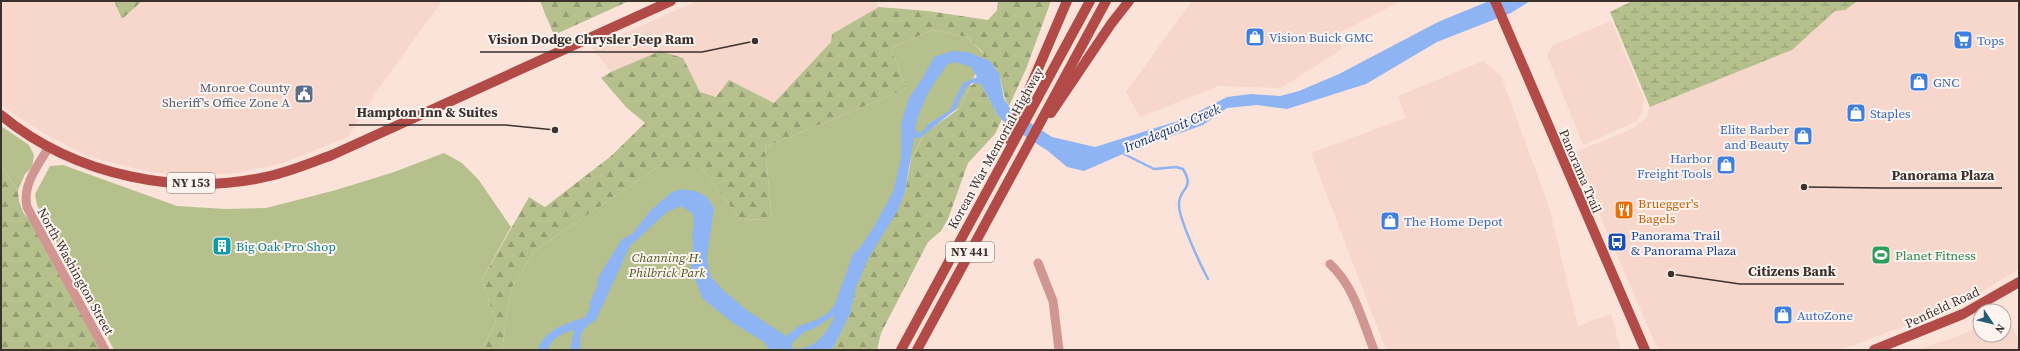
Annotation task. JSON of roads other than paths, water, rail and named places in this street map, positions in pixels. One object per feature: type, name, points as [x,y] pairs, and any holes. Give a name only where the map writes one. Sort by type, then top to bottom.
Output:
[{"type":"main road","name":"NY 153","points":[[1,115],[49,147],[105,170],[152,180],[206,184],[234,182],[274,175],[332,155],[671,1]]},
{"type":"main road","points":[[1031,99],[1067,1]]},
{"type":"main road","name":"Korean War Memorial Highway","points":[[901,350],[975,212],[1031,99],[1090,1]]},
{"type":"main road","name":"Korean War Memorial Highway","points":[[1051,109],[1106,1]]},
{"type":"main road","points":[[1051,109],[1129,1]]},
{"type":"main road","name":"Panorama Trail","points":[[1495,1],[1594,236],[1645,350]]},
{"type":"main road","name":"NY 441","points":[[917,350],[1023,154],[1051,109]]},
{"type":"main road","name":"Penfield Road","points":[[1874,350],[1963,314],[2019,282]]},
{"type":"street","name":"North Washington Street","points":[[49,147],[26,187],[25,199],[27,207],[105,350]]},
{"type":"street","points":[[1038,263],[1053,301],[1059,350]]},
{"type":"street","points":[[1330,264],[1341,274],[1350,287],[1374,350]]},
{"type":"water","name":"Irondequoit Creek","points":[[1489,1],[1530,1],[1511,13],[1437,42],[1366,84],[1287,109],[1257,105],[1227,108],[1203,125],[1132,150],[1084,171],[1067,167],[1048,151],[1006,124],[997,114],[981,84],[972,83],[966,88],[955,110],[920,138],[914,138],[905,192],[898,210],[868,259],[856,287],[850,314],[834,346],[830,350],[770,350],[764,342],[733,323],[702,298],[691,268],[693,246],[692,235],[694,225],[693,214],[681,206],[667,212],[630,246],[596,320],[587,326],[582,332],[580,339],[580,350],[570,350],[574,330],[555,339],[548,350],[538,350],[545,337],[550,332],[563,325],[585,317],[590,308],[590,302],[596,289],[599,276],[622,239],[632,234],[651,210],[672,192],[682,189],[695,191],[707,197],[714,208],[707,257],[710,276],[724,291],[748,311],[786,336],[799,326],[816,320],[829,312],[835,304],[853,254],[861,246],[873,228],[893,192],[901,158],[901,124],[905,110],[909,98],[922,79],[934,57],[952,51],[968,52],[990,61],[999,73],[1004,99],[1012,111],[1052,137],[1095,147],[1184,119],[1227,97],[1251,94],[1280,96],[1299,91],[1339,74],[1438,22]],"holes":[[[955,62],[971,67],[977,77],[963,83],[949,111],[928,124],[921,133],[917,132],[915,128],[928,94],[948,64]],[[835,315],[832,322],[819,340],[807,347],[793,349],[791,344],[804,332],[815,328]]]},
{"type":"waterway","name":"Irondequoit Creek","points":[[1122,151],[1124,154],[1154,169],[1176,167],[1183,169],[1188,181],[1186,188],[1179,199],[1180,212],[1190,242],[1208,279]]},
{"type":"place","name":"Vision Buick GMC","points":[[1255,37]]},
{"type":"place","name":"Tops","points":[[1963,40]]},
{"type":"place","name":"Vision Dodge Chrysler Jeep Ram","points":[[755,41]]},
{"type":"place","name":"GNC","points":[[1919,82]]},
{"type":"place","name":"Monroe County Sheriff's Office Zone A","points":[[304,94]]},
{"type":"place","name":"Staples","points":[[1856,113]]},
{"type":"place","name":"Hampton Inn & Suites","points":[[555,130]]},
{"type":"place","name":"Elite Barber and Beauty","points":[[1803,136]]},
{"type":"place","name":"Harbor Freight Tools","points":[[1726,165]]},
{"type":"place","name":"Panorama Plaza","points":[[1804,187]]},
{"type":"place","name":"Bruegger's Bagels","points":[[1624,210]]},
{"type":"place","name":"The Home Depot","points":[[1390,221]]},
{"type":"place","name":"Panorama Trail & Panorama Plaza","points":[[1617,242]]},
{"type":"place","name":"Big Oak Pro Shop","points":[[222,246]]},
{"type":"place","name":"Planet Fitness","points":[[1881,255]]},
{"type":"place","name":"Citizens Bank","points":[[1671,274]]},
{"type":"place","name":"AutoZone","points":[[1783,315]]},
{"type":"park label","name":"Channing H. Philbrick Park","points":[[667,264]]}]
